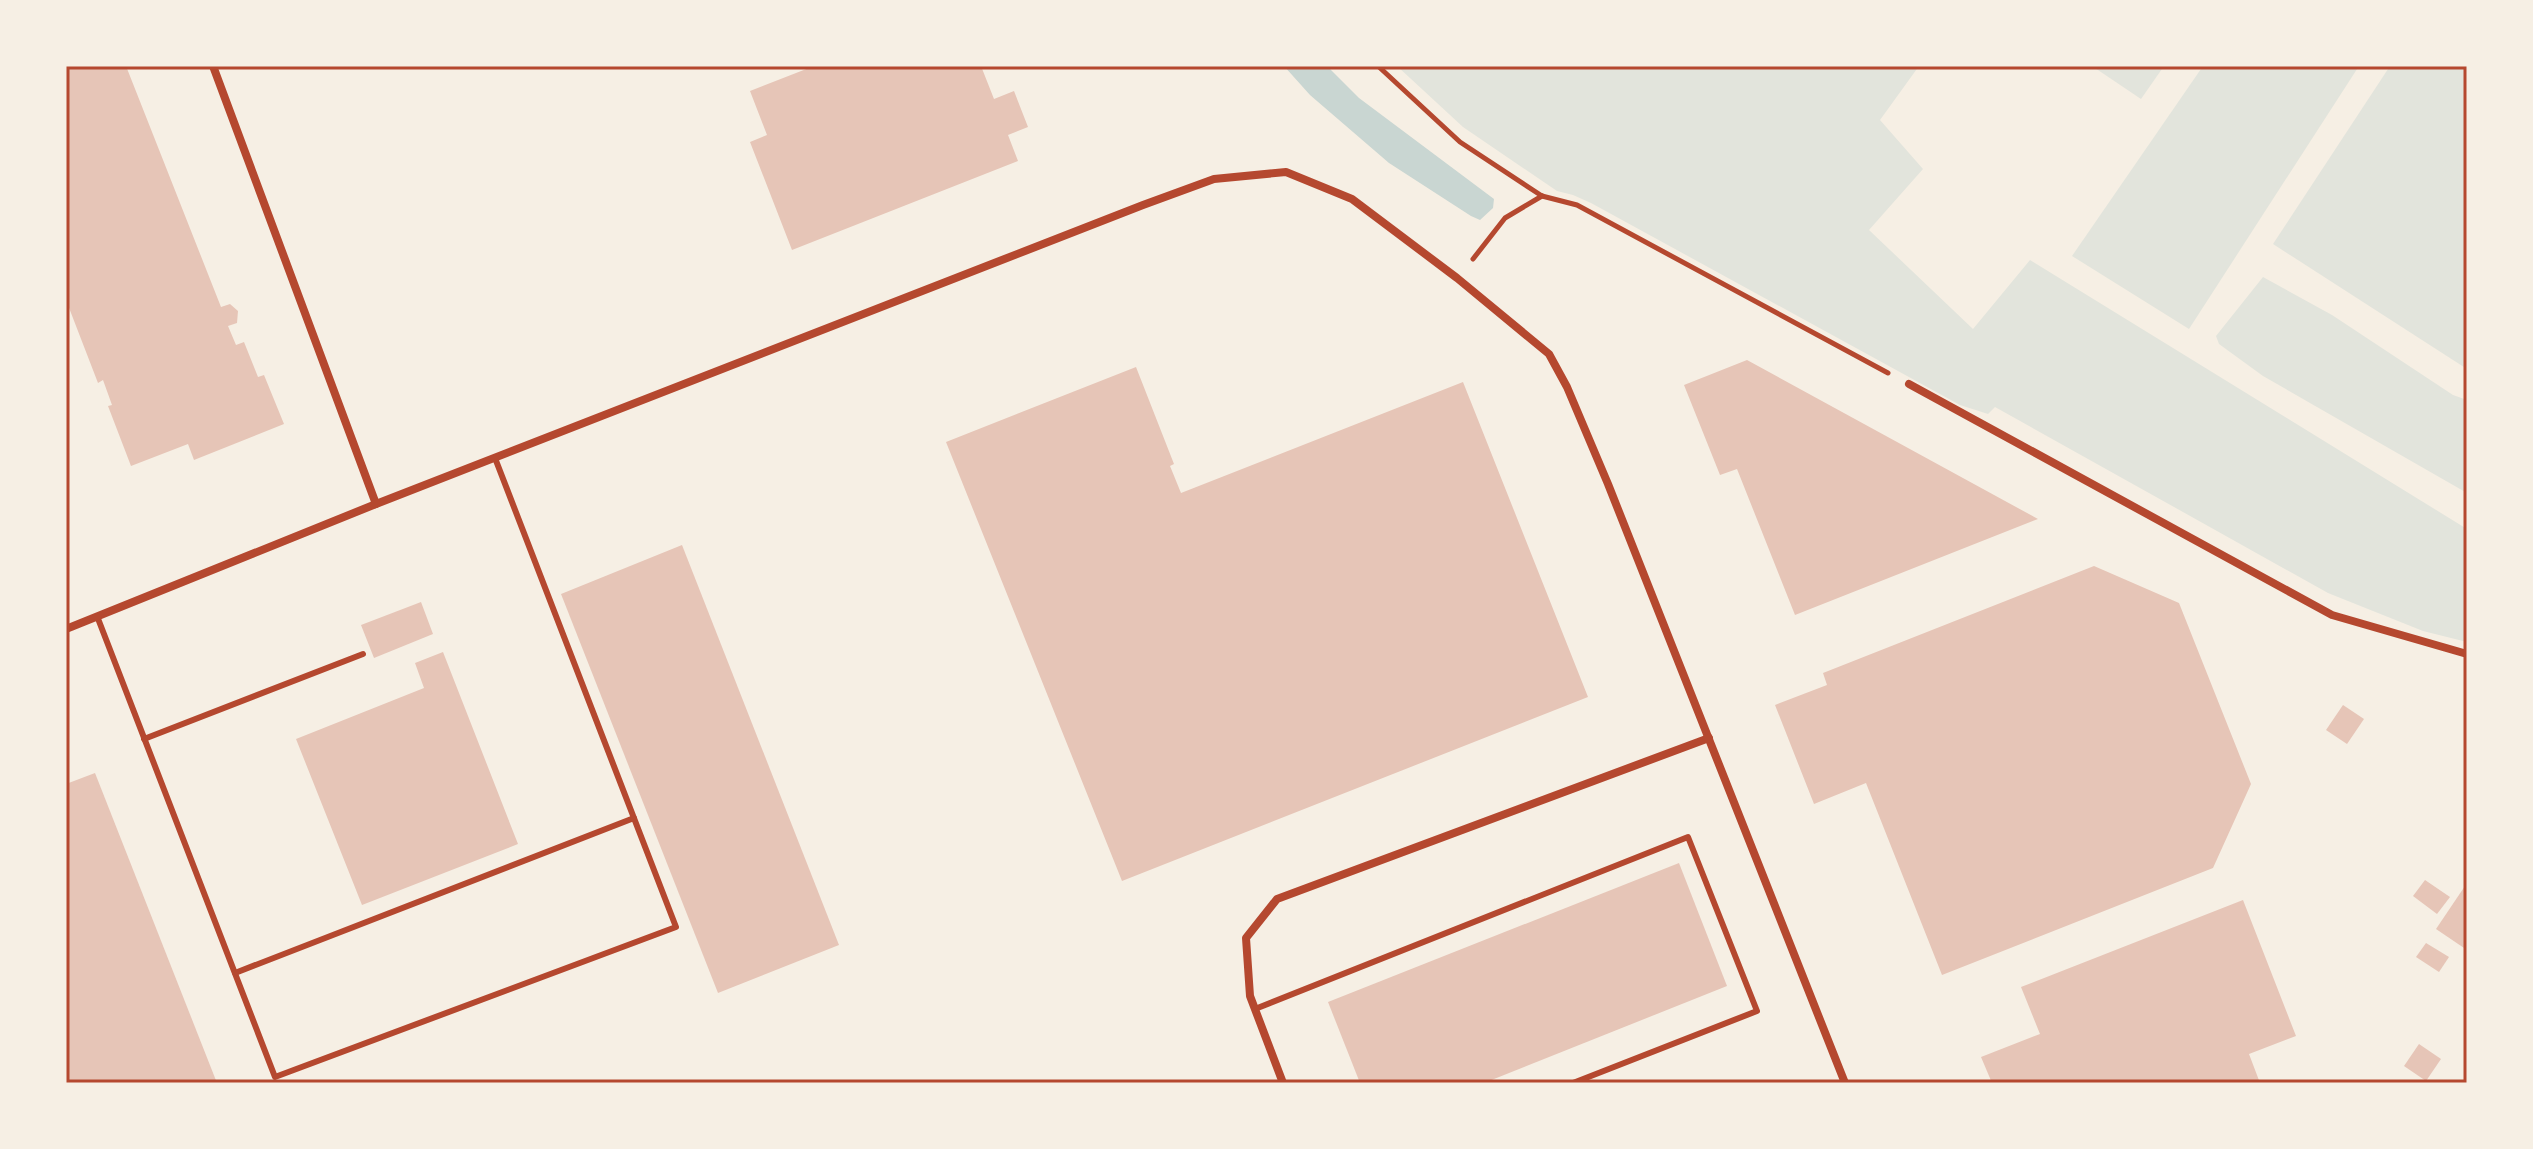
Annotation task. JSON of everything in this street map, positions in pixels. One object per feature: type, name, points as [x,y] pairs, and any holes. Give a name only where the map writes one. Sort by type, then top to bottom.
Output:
[{"type":"street","points":[[213,66],[376,504]]},
{"type":"street","points":[[66,629],[376,504],[1214,179],[1286,172],[1352,199],[1457,278],[1549,354],[1567,387],[1608,484],[1845,1083]]},
{"type":"street","points":[[1909,384],[2332,615],[2467,654]]},
{"type":"street","points":[[1283,1083],[1250,996],[1246,938],[1277,899],[1709,738]]},
{"type":"lane","points":[[97,616],[276,1080],[676,927],[495,458]]},
{"type":"lane","points":[[144,739],[363,654]]},
{"type":"lane","points":[[235,973],[634,818]]},
{"type":"lane","points":[[1255,1009],[1688,837],[1757,1011],[1573,1083]]},
{"type":"path","points":[[1378,66],[1460,142],[1542,196],[1577,205],[1909,384]]},
{"type":"path","points":[[1457,278],[1505,218],[1542,196]]},
{"type":"shaded area","points":[[1284,66],[1327,66],[1359,98],[1494,199],[1493,208],[1480,220],[1389,163],[1310,95]]},
{"type":"shaded area","points":[[1397,66],[1919,66],[1880,120],[1923,169],[1869,230],[1973,329],[2030,260],[2467,529],[2467,642],[2423,631],[2328,593],[1995,407],[1988,414],[1960,405],[1591,203],[1557,191],[1463,127]]},
{"type":"shaded area","points":[[2092,66],[2164,66],[2141,99]]},
{"type":"shaded area","points":[[2203,66],[2359,66],[2189,329],[2072,256]]},
{"type":"shaded area","points":[[2390,66],[2467,66],[2467,369],[2273,244]]},
{"type":"shaded area","points":[[2263,277],[2332,315],[2453,395],[2467,400],[2467,493],[2263,376],[2219,344],[2216,336]]},
{"type":"building","points":[[66,66],[126,66],[221,307],[230,304],[238,311],[237,323],[228,326],[236,345],[244,342],[258,377],[264,375],[284,424],[194,460],[188,444],[131,466],[108,406],[112,405],[103,380],[98,383],[66,300]]},
{"type":"building","points":[[814,66],[981,66],[994,99],[1014,91],[1028,127],[1008,135],[1018,161],[792,250],[750,142],[767,135],[750,91]]},
{"type":"building","points":[[1747,360],[2038,519],[1795,615],[1737,469],[1720,475],[1684,385]]},
{"type":"building","points":[[1136,367],[1174,464],[1170,466],[1181,493],[1463,382],[1588,697],[1122,881],[946,442]]},
{"type":"building","points":[[682,545],[839,945],[718,993],[561,594]]},
{"type":"building","points":[[2094,566],[2179,603],[2251,784],[2213,868],[1942,975],[1866,783],[1814,804],[1775,705],[1827,685],[1823,673]]},
{"type":"building","points":[[421,602],[433,634],[374,658],[361,625]]},
{"type":"building","points":[[443,652],[518,844],[362,905],[296,739],[424,688],[415,663]]},
{"type":"building","points":[[2343,705],[2364,719],[2347,744],[2326,730]]},
{"type":"building","points":[[95,773],[217,1083],[66,1083],[66,784]]},
{"type":"building","points":[[1679,863],[1727,986],[1484,1083],[1360,1083],[1328,1002]]},
{"type":"building","points":[[2425,880],[2450,897],[2437,914],[2413,896]]},
{"type":"building","points":[[2467,883],[2467,950],[2436,929]]},
{"type":"building","points":[[2243,900],[2296,1036],[2249,1054],[2260,1083],[1992,1083],[1981,1057],[2040,1034],[2021,987]]},
{"type":"building","points":[[2426,943],[2449,957],[2439,972],[2416,957]]},
{"type":"building","points":[[2419,1044],[2441,1059],[2426,1081],[2404,1066]]}]
